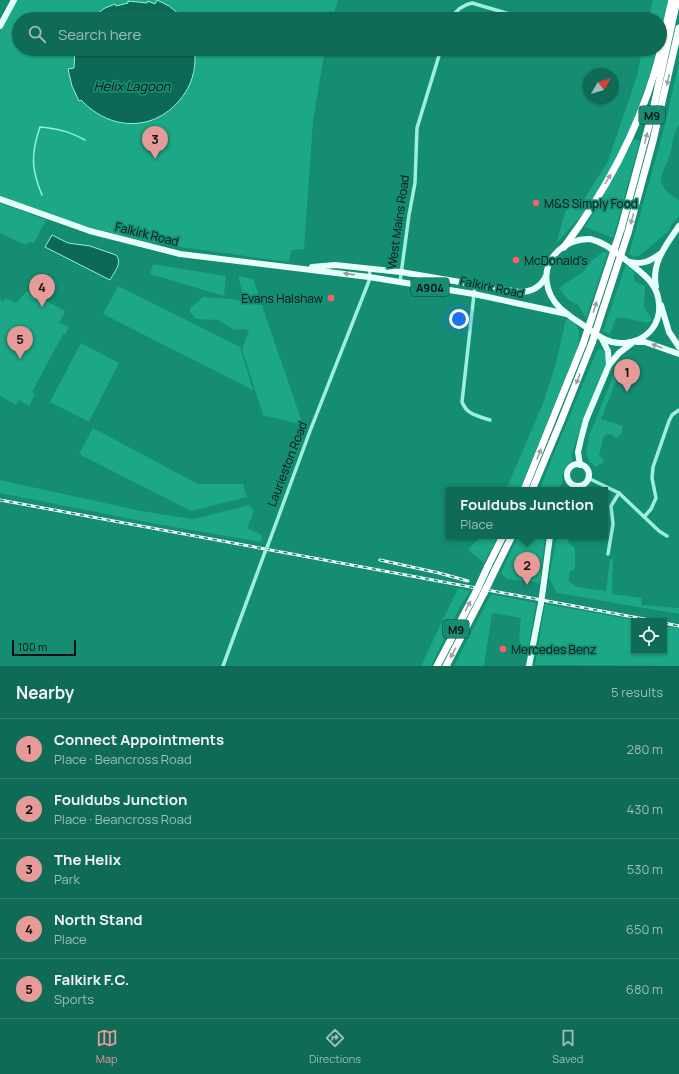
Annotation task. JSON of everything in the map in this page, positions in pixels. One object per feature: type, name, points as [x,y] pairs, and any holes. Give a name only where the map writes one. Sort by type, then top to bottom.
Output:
[{"type":"highway","points":[[667,21],[672,0]]},
{"type":"highway","name":"M9","points":[[667,46],[677,0]]},
{"type":"highway","name":"M9","points":[[533,487],[592,342],[628,233],[657,126],[679,28]]},
{"type":"highway","points":[[564,247],[578,228],[608,179],[634,127],[655,72],[659,56]]},
{"type":"highway","name":"M9","points":[[525,487],[583,344],[621,229],[653,110],[665,56]]},
{"type":"highway","name":"M9","points":[[438,666],[502,539]]},
{"type":"highway","name":"M9","points":[[446,666],[510,539]]},
{"type":"main road","points":[[0,26],[14,0]]},
{"type":"main road","name":"Falkirk Road","points":[[0,199],[90,231],[136,244],[180,254],[369,277],[474,294],[567,314]]},
{"type":"main road","points":[[580,465],[578,452],[580,439],[586,420],[609,365],[619,353],[647,334],[656,322],[660,311],[655,272],[660,254],[679,226]]},
{"type":"main road","points":[[679,347],[668,329],[658,293],[650,279],[608,246],[595,240],[578,240],[564,247],[551,260],[546,274],[547,285],[551,296],[567,314],[602,339],[614,343],[645,342],[679,354]]},
{"type":"main road","points":[[627,261],[643,263],[648,262],[660,254]]},
{"type":"main road","name":"Falkirk Road","points":[[293,268],[335,265],[401,272],[519,292],[530,291],[538,286],[545,279],[546,274]]},
{"type":"main road","points":[[602,339],[608,351],[609,365]]},
{"type":"main road","points":[[580,465],[587,470],[588,478],[586,482],[580,486],[571,484],[567,478],[568,471],[572,466],[580,465]]},
{"type":"main road","points":[[529,666],[550,539]]},
{"type":"street","points":[[455,12],[465,2],[479,4],[505,12]]},
{"type":"street","name":"West Mains Road","points":[[400,282],[415,183],[417,128],[440,56]]},
{"type":"street","name":"Laurieston Road","points":[[223,666],[311,429],[369,281],[370,269]]},
{"type":"street","points":[[475,285],[462,402],[467,411],[490,420]]},
{"type":"street","points":[[644,517],[651,509],[656,498],[652,478],[653,467],[669,421],[672,415],[679,410]]},
{"type":"street","points":[[588,478],[607,487]]},
{"type":"street","points":[[608,488],[619,493],[659,531],[667,536]]},
{"type":"street","points":[[608,554],[613,524],[611,506],[619,493]]},
{"type":"green space","points":[[14,0],[338,0],[334,12],[12,12],[12,56],[324,56],[313,121],[304,249],[291,250],[289,262],[145,241],[48,217],[0,196],[0,32]]},
{"type":"green space","points":[[653,0],[668,0],[665,12],[650,12]]},
{"type":"green space","points":[[641,56],[655,56],[634,120],[617,158],[586,210],[556,244],[568,202],[580,206],[608,161],[637,76]]},
{"type":"green space","points":[[679,63],[679,125],[674,136],[670,155],[662,173],[661,180],[666,191],[679,200],[679,217],[671,225],[669,231],[640,255],[634,257],[629,254],[663,132]]},
{"type":"green space","points":[[634,139],[640,141],[613,238],[585,227]]},
{"type":"green space","points":[[0,203],[46,220],[34,243],[30,242],[26,245],[0,233]]},
{"type":"green space","points":[[603,252],[608,252],[586,318],[578,305],[568,300],[559,288],[584,271],[591,261]]},
{"type":"green space","points":[[153,264],[226,276],[224,296],[150,274]]},
{"type":"green space","points":[[626,264],[634,272],[634,281],[645,286],[644,307],[652,320],[647,323],[627,318],[616,318],[610,334],[603,331]]},
{"type":"green space","points":[[238,276],[253,279],[303,425],[263,415],[242,349],[249,331],[245,329],[234,330],[218,320],[196,319],[190,312],[190,308],[203,297],[242,301],[244,298]]},
{"type":"green space","points":[[118,286],[240,347],[253,390],[103,314]]},
{"type":"green space","points":[[27,291],[65,311],[59,323],[69,327],[65,334],[63,334],[32,392],[35,394],[29,406],[19,400],[16,405],[0,396],[0,300],[4,302],[5,298],[16,303]]},
{"type":"green space","points":[[566,319],[577,326],[579,333],[578,346],[521,487],[507,487],[544,401],[556,363]]},
{"type":"green space","points":[[81,343],[119,363],[89,422],[50,402]]},
{"type":"green space","points":[[602,349],[607,355],[607,363],[583,422],[572,453],[572,461],[566,466],[562,476],[560,487],[540,487],[597,350]]},
{"type":"green space","points":[[617,366],[622,366],[601,419],[623,426],[621,435],[616,438],[610,434],[604,436],[599,455],[604,461],[596,467],[588,460],[586,452],[589,436]]},
{"type":"green space","points":[[93,428],[198,484],[243,484],[247,497],[191,511],[79,454]]},
{"type":"green space","points":[[0,480],[141,511],[193,519],[250,505],[254,511],[247,528],[262,535],[261,542],[146,522],[0,493]]},
{"type":"green space","points":[[478,539],[496,539],[484,563],[468,550]]},
{"type":"green space","points":[[517,539],[545,539],[540,583],[507,579],[501,573]]},
{"type":"green space","points":[[556,539],[568,539],[568,542],[575,548],[575,568],[569,573],[569,581],[577,587],[606,591],[610,559],[613,559],[612,594],[641,598],[642,605],[679,608],[679,614],[557,593],[549,578]]},
{"type":"green space","points":[[458,588],[470,591],[460,607],[431,666],[421,666]]},
{"type":"green space","points":[[491,594],[536,603],[528,651],[524,651],[519,641],[521,618],[492,613],[484,666],[454,666]]},
{"type":"green space","points":[[545,604],[631,620],[631,654],[667,654],[667,626],[679,628],[679,666],[535,665]]},
{"type":"water","points":[[157,0],[169,6],[176,12],[100,12],[115,4],[116,6],[128,3],[128,1],[147,3],[148,1],[155,4]]},
{"type":"water","name":"Helix Lagoon","points":[[75,56],[195,56],[194,72],[190,83],[185,93],[174,106],[162,115],[149,121],[135,124],[121,123],[107,118],[93,111],[81,100],[79,101],[72,86],[68,69],[74,68]]},
{"type":"water","points":[[52,235],[68,243],[90,246],[116,255],[119,261],[116,271],[110,280],[45,247]]},
{"type":"waterway","points":[[42,195],[34,169],[35,145],[40,127],[63,131],[85,140]]},
{"type":"railway","points":[[0,500],[639,618]]},
{"type":"railway","points":[[380,560],[468,581]]},
{"type":"railway","points":[[667,624],[679,626]]},
{"type":"place","name":"The Helix","points":[[155,159]]},
{"type":"place","name":"M&S Simply Food","points":[[536,203]]},
{"type":"place","name":"McDonald's","points":[[516,260]]},
{"type":"place","name":"Evans Halshaw","points":[[331,298]]},
{"type":"place","name":"North Stand","points":[[42,307]]},
{"type":"place","name":"Falkirk F.C.","points":[[20,359]]},
{"type":"place","name":"Connect Appointments","points":[[627,392]]},
{"type":"place","name":"Fouldubs Junction","points":[[527,585]]},
{"type":"place","name":"Mercedes Benz","points":[[503,649]]}]
